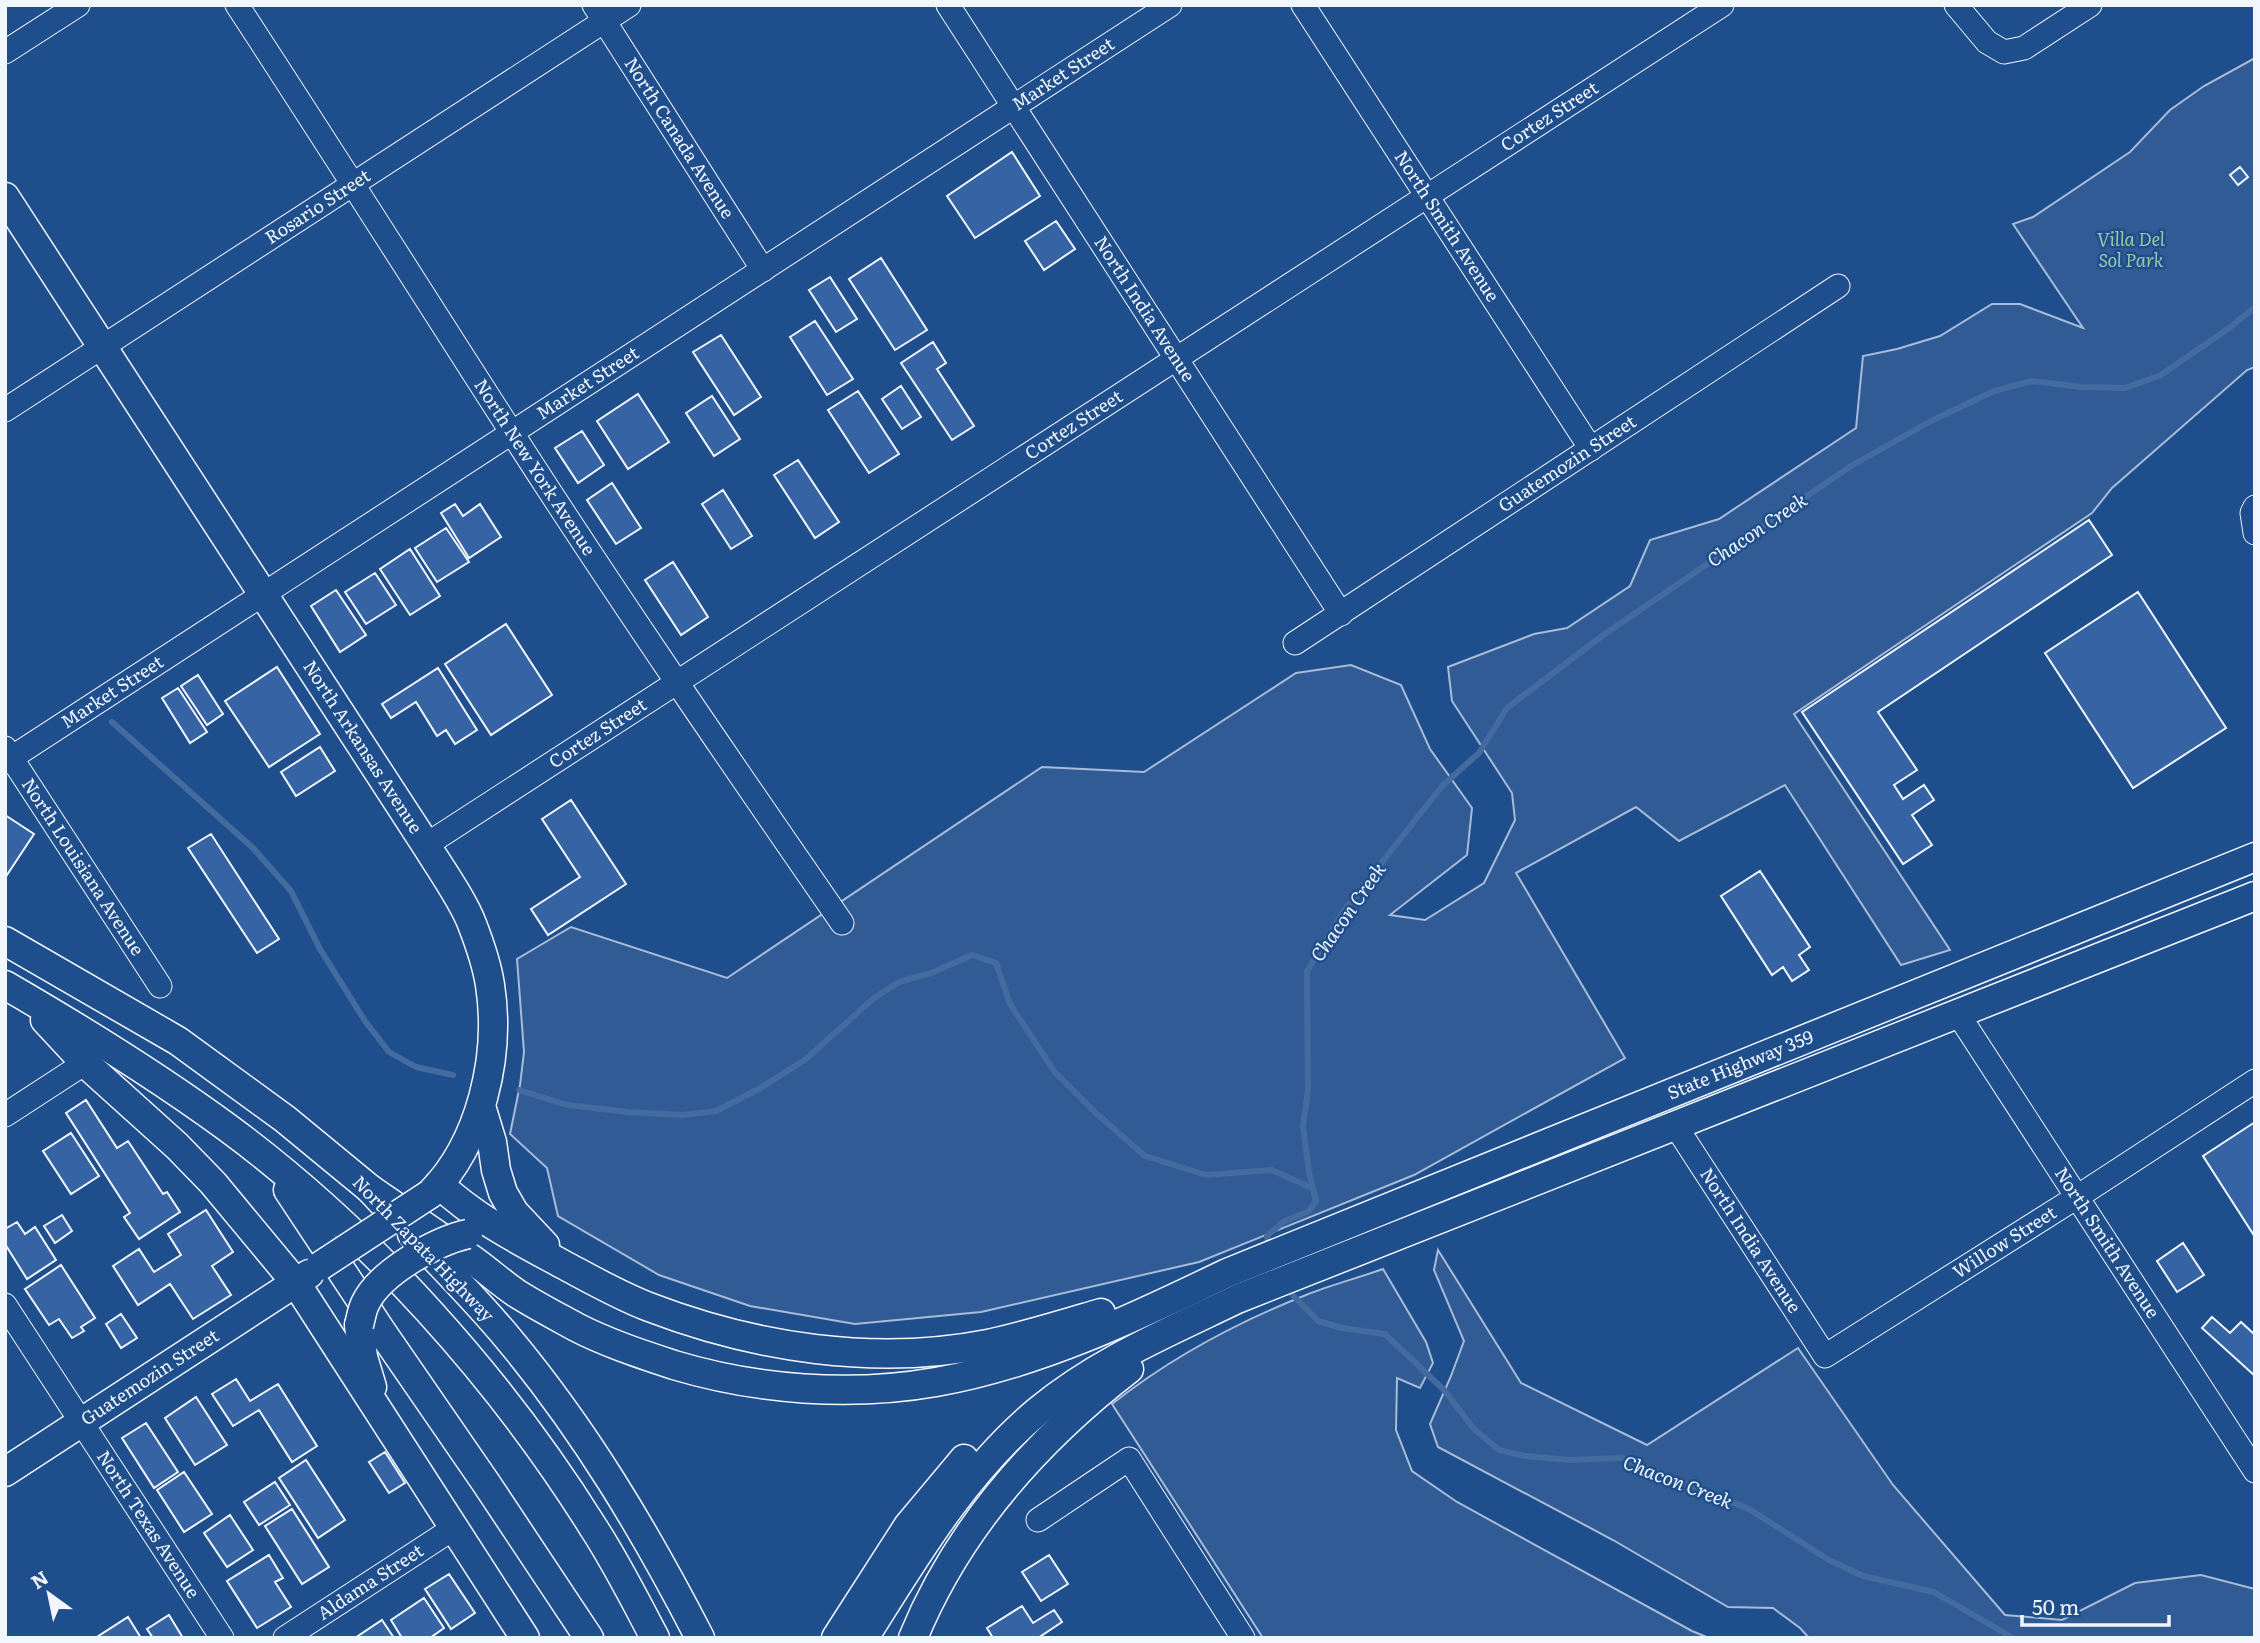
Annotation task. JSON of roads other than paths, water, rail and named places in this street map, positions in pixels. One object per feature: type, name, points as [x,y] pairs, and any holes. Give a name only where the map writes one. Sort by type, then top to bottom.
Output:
[{"type":"main road","name":"North Arkansas Avenue","points":[[5,197],[426,845],[472,922],[490,984],[493,1020],[491,1055],[481,1106],[461,1154],[435,1189],[296,1283]]},
{"type":"main road","name":"State Highway 359","points":[[1232,1286],[1427,1192],[2255,857]]},
{"type":"main road","name":"State Highway 359","points":[[1232,1286],[1437,1220],[1958,1014],[2070,969],[2113,939],[2180,908],[2252,897]]},
{"type":"main road","name":"North Zapata Highway","points":[[5,941],[178,1041],[285,1119],[370,1189],[507,1337],[549,1391],[625,1500],[700,1638]]},
{"type":"main road","points":[[14,990],[85,1063],[177,1146],[213,1183],[296,1283],[525,1636]]},
{"type":"main road","points":[[14,990],[164,1084],[228,1128],[337,1219],[412,1293],[499,1395],[552,1465],[594,1528],[654,1638]]},
{"type":"main road","points":[[481,1106],[503,1192],[514,1212],[560,1262]]},
{"type":"main road","points":[[269,1160],[589,1638]]},
{"type":"main road","points":[[370,1189],[516,1292],[578,1328],[631,1351],[687,1369],[763,1385],[827,1389],[895,1387],[937,1381],[987,1370],[1047,1351],[1232,1286]]},
{"type":"main road","points":[[435,1189],[560,1262],[647,1306],[753,1339],[813,1349],[875,1353],[924,1352],[988,1344],[1089,1317],[1232,1286]]},
{"type":"main road","points":[[380,1412],[363,1357],[359,1325],[365,1303],[375,1290],[407,1262],[434,1245],[468,1234],[481,1235],[560,1262]]},
{"type":"main road","name":"Guatemozin Street","points":[[5,1472],[296,1283]]},
{"type":"main road","points":[[836,1638],[908,1526],[956,1466],[998,1426],[1038,1392],[1128,1337],[1232,1286]]},
{"type":"main road","points":[[864,1638],[958,1495],[994,1451],[1039,1410],[1078,1382],[1232,1286]]},
{"type":"main road","points":[[913,1638],[927,1604],[966,1538],[1002,1489],[1037,1449],[1086,1402],[1232,1286]]},
{"type":"street","points":[[5,52],[78,5]]},
{"type":"street","name":"North New York Avenue","points":[[237,5],[676,683],[842,923]]},
{"type":"street","name":"Rosario Street","points":[[5,410],[354,183],[599,13],[629,5]]},
{"type":"street","name":"North India Avenue","points":[[948,5],[1341,614]]},
{"type":"street","name":"Market Street","points":[[7,756],[264,595],[1170,5]]},
{"type":"street","name":"North Smith Avenue","points":[[1303,5],[1591,449]]},
{"type":"street","name":"Cortez Street","points":[[426,845],[1723,5]]},
{"type":"street","points":[[1956,5],[1987,42],[2004,52],[2024,48],[2090,5]]},
{"type":"street","name":"North Canada Avenue","points":[[599,13],[763,270]]},
{"type":"street","name":"Guatemozin Street","points":[[1296,643],[1838,286]]},
{"type":"street","points":[[2255,507],[2252,513],[2255,533]]},
{"type":"street","name":"North Louisiana Avenue","points":[[7,756],[160,986]]},
{"type":"street","name":"North Smith Avenue","points":[[1958,1014],[2077,1197],[2246,1440],[2255,1471]]},
{"type":"street","points":[[5,1115],[85,1063]]},
{"type":"street","name":"Willow Street","points":[[1825,1356],[2255,1081]]},
{"type":"street","name":"North India Avenue","points":[[1675,1125],[1825,1356]]},
{"type":"street","name":"North Texas Avenue","points":[[5,1306],[222,1638]]},
{"type":"street","points":[[1038,1520],[1129,1459],[1243,1638]]},
{"type":"street","name":"Aldama Street","points":[[285,1638],[454,1528]]},
{"type":"waterway","name":"Chacon Creek","points":[[1269,1249],[1267,1236],[1283,1222],[1309,1211],[1316,1201],[1303,1127],[1308,1089],[1307,971],[1343,912],[1442,786],[1479,753],[1507,708],[1602,636],[1851,466],[1931,421],[1994,391],[2032,381],[2081,387],[2125,388],[2161,375],[2255,307]]},
{"type":"waterway","points":[[112,722],[253,848],[291,891],[320,949],[365,1021],[389,1052],[416,1067],[453,1075]]},
{"type":"waterway","points":[[519,1090],[567,1105],[628,1112],[682,1115],[716,1111],[759,1089],[806,1059],[874,998],[899,982],[931,973],[972,955],[996,963],[1010,1004],[1054,1071],[1145,1156],[1206,1175],[1272,1170],[1312,1188]]},
{"type":"waterway","name":"Chacon Creek","points":[[1285,1287],[1318,1321],[1342,1328],[1385,1334],[1444,1390],[1474,1429],[1499,1450],[1525,1456],[1570,1460],[1622,1458],[1749,1509],[1829,1560],[1863,1576],[1934,1592],[2013,1638]]},
{"type":"park label","name":"Villa Del Sol Park","points":[[2131,250]]}]
